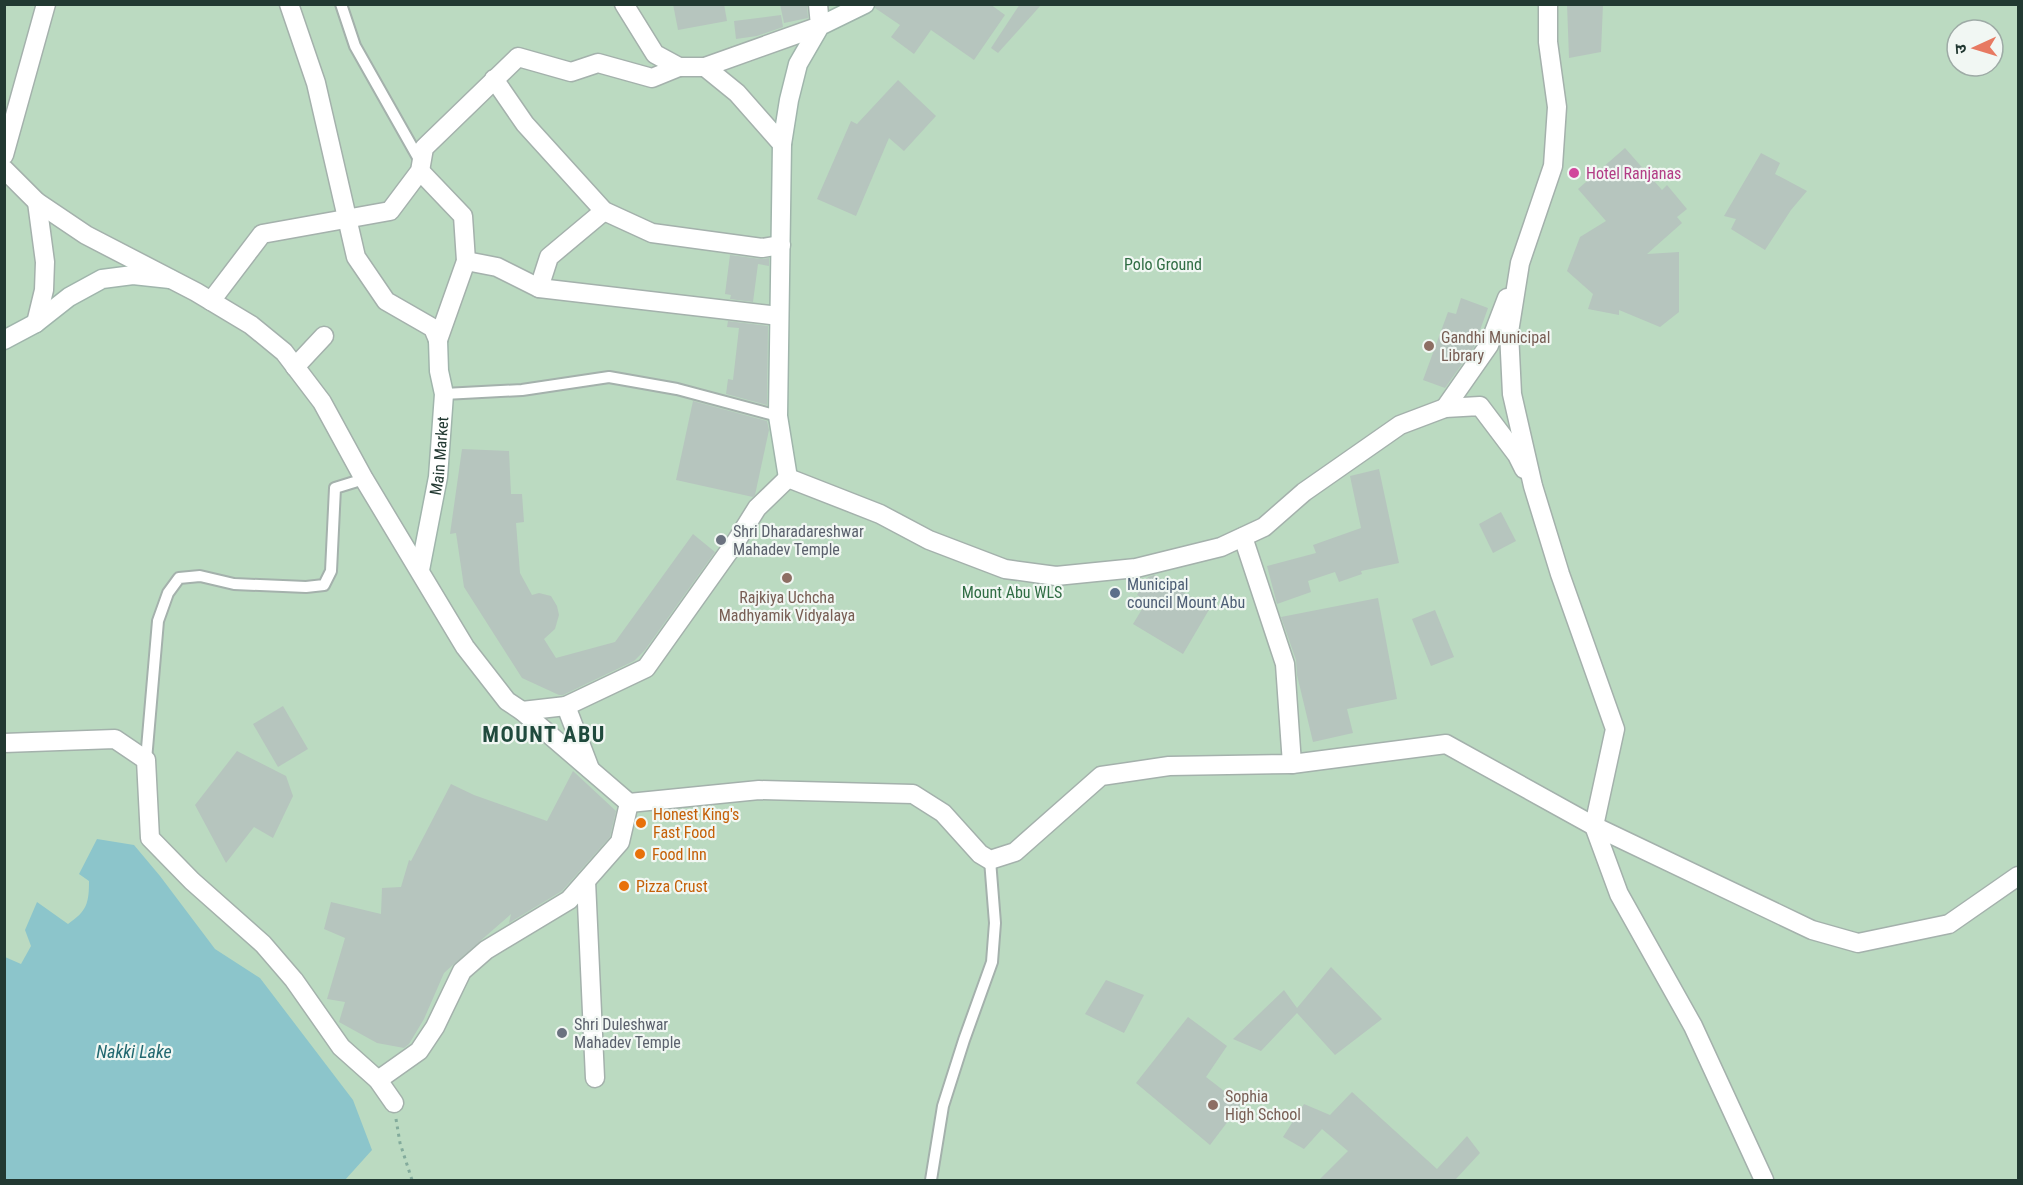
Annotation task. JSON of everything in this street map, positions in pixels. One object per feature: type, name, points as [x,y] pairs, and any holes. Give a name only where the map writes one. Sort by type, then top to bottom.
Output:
[{"type":"street","points":[[4,155],[46,4]]},
{"type":"street","points":[[289,4],[316,83],[356,256],[386,301],[433,328],[438,340]]},
{"type":"street","points":[[624,4],[655,54],[679,67]]},
{"type":"street","points":[[788,478],[778,416],[782,144],[798,64],[820,26],[818,4]]},
{"type":"street","points":[[211,301],[262,234],[390,211],[421,167],[424,148],[518,57],[571,72],[598,63],[652,78],[679,67],[705,67],[820,26],[865,4]]},
{"type":"street","points":[[1445,408],[1489,345],[1553,166],[1557,107],[1548,42],[1548,4]]},
{"type":"street","points":[[705,67],[737,93],[782,144]]},
{"type":"street","points":[[494,79],[525,124],[604,211],[652,233],[762,248],[781,244]]},
{"type":"street","points":[[421,167],[463,216],[466,261],[438,340]]},
{"type":"street","points":[[4,169],[38,202],[86,236],[211,301],[251,325],[284,352],[322,402],[364,479],[465,647],[507,701],[522,711],[629,803],[759,790],[914,794],[943,813],[980,854],[990,860],[1015,852],[1101,776],[1169,766],[1292,764],[1446,744],[1594,826],[1812,930],[1858,943],[1949,924],[2019,876]]},
{"type":"street","points":[[36,322],[44,290],[45,262],[38,202]]},
{"type":"street","points":[[539,288],[549,257],[604,211]]},
{"type":"street","points":[[1521,258],[1509,332],[1512,394],[1533,486],[1560,574],[1615,729],[1594,826],[1619,894],[1693,1026],[1764,1180]]},
{"type":"street","points":[[466,261],[497,267],[539,288],[779,316]]},
{"type":"street","points":[[4,340],[36,322],[69,297],[102,279],[133,275],[170,279]]},
{"type":"street","points":[[295,367],[324,336]]},
{"type":"street","name":"Main Market","points":[[420,570],[438,477],[444,394],[438,340]]},
{"type":"street","points":[[788,478],[880,514],[930,540],[1005,569],[1056,576],[1136,568],[1221,547],[1264,527],[1305,492],[1400,425],[1445,408],[1480,406],[1517,455],[1533,486]]},
{"type":"street","points":[[522,711],[566,706],[646,668],[737,540],[757,508],[788,478]]},
{"type":"street","points":[[1243,537],[1285,664],[1292,764]]},
{"type":"street","points":[[566,706],[591,772]]},
{"type":"street","points":[[4,743],[116,739],[146,760],[150,838],[192,880],[263,944],[294,980],[341,1047],[378,1080],[393,1103]]},
{"type":"street","points":[[378,1080],[419,1051],[435,1027],[462,971],[486,950],[569,900],[620,842],[629,803]]},
{"type":"street","points":[[586,881],[595,1078]]},
{"type":"lane","points":[[340,4],[355,46],[421,167]]},
{"type":"lane","points":[[444,394],[522,390],[609,377],[677,389],[778,416]]},
{"type":"lane","points":[[146,760],[158,621],[168,592],[179,578],[200,576],[234,584],[306,587],[324,585],[331,571],[335,488],[364,479]]},
{"type":"lane","points":[[931,1180],[944,1106],[964,1040],[992,962],[994,923],[990,860]]},
{"type":"path","points":[[393,1103],[400,1143],[412,1180]]},
{"type":"green space","name":"Mount Abu WLS","points":[[5,5],[2018,5],[2018,1180],[5,1180]]},
{"type":"water","name":"Nakki Lake","points":[[97,839],[134,845],[215,949],[260,978],[353,1100],[372,1150],[345,1180],[5,1180],[5,957],[21,964],[31,946],[25,930],[37,902],[68,924],[83,910],[86,906],[89,881],[79,874]]},
{"type":"building","points":[[673,4],[724,4],[727,21],[678,30]]},
{"type":"building","points":[[780,4],[807,4],[808,18],[784,23]]},
{"type":"building","points":[[876,4],[990,4],[1005,15],[974,60],[931,30],[914,54],[891,37],[900,25],[875,8]]},
{"type":"building","points":[[1020,4],[1042,4],[998,53],[991,48]]},
{"type":"building","points":[[1567,4],[1603,4],[1601,52],[1569,58]]},
{"type":"building","points":[[781,15],[783,27],[757,36],[736,39],[734,21]]},
{"type":"building","points":[[898,80],[936,116],[904,151],[889,138],[856,216],[817,199],[851,121],[857,124]]},
{"type":"building","points":[[1625,148],[1662,190],[1667,185],[1687,209],[1677,217],[1682,223],[1647,254],[1679,252],[1679,312],[1660,327],[1619,310],[1619,315],[1588,309],[1593,294],[1567,271],[1580,237],[1606,221],[1578,189]]},
{"type":"building","points":[[1761,153],[1780,163],[1775,174],[1807,191],[1791,210],[1765,250],[1731,229],[1736,219],[1724,216]]},
{"type":"building","points":[[730,255],[769,258],[769,266],[758,264],[753,302],[730,299],[731,295],[725,294]]},
{"type":"building","points":[[1461,298],[1488,308],[1474,347],[1445,388],[1423,380],[1448,312],[1456,314]]},
{"type":"building","points":[[728,321],[768,326],[767,405],[726,394],[728,379],[733,380],[739,328],[727,327]]},
{"type":"building","points":[[693,401],[767,421],[769,430],[753,497],[676,480]]},
{"type":"building","points":[[462,449],[509,451],[511,494],[522,494],[524,522],[516,523],[520,573],[532,595],[539,593],[551,596],[557,606],[559,615],[555,629],[544,639],[556,658],[615,642],[693,534],[715,552],[645,650],[634,661],[559,695],[522,678],[464,587],[456,533],[450,534]]},
{"type":"building","points":[[1379,469],[1399,563],[1361,571],[1362,574],[1339,582],[1335,572],[1308,581],[1311,592],[1277,604],[1267,566],[1316,553],[1313,545],[1361,528],[1350,476]]},
{"type":"building","points":[[1501,512],[1516,541],[1493,553],[1479,524]]},
{"type":"building","points":[[1154,575],[1210,608],[1183,654],[1133,624],[1147,601],[1137,595],[1148,577]]},
{"type":"building","points":[[1378,598],[1397,699],[1347,709],[1353,733],[1313,742],[1297,675],[1296,660],[1281,617]]},
{"type":"building","points":[[1435,610],[1454,657],[1431,666],[1412,619]]},
{"type":"building","points":[[283,706],[308,749],[278,767],[253,724]]},
{"type":"building","points":[[237,751],[286,776],[293,796],[273,838],[254,827],[226,863],[195,805]]},
{"type":"building","points":[[573,771],[616,811],[610,837],[562,891],[509,923],[511,914],[444,973],[424,1019],[409,1044],[404,1048],[377,1043],[339,1022],[345,1002],[327,999],[345,938],[324,929],[331,902],[381,914],[382,888],[401,887],[409,860],[411,861],[451,784],[474,795],[547,821]]},
{"type":"building","points":[[1331,967],[1382,1019],[1335,1055],[1297,1013],[1261,1051],[1233,1039],[1284,990],[1297,1008]]},
{"type":"building","points":[[1106,980],[1144,995],[1124,1033],[1085,1014]]},
{"type":"building","points":[[1188,1017],[1227,1046],[1206,1077],[1241,1104],[1210,1145],[1136,1083]]},
{"type":"building","points":[[1352,1092],[1437,1169],[1467,1136],[1480,1153],[1455,1180],[1319,1180],[1348,1151],[1322,1129],[1304,1149],[1283,1137],[1304,1104],[1330,1115]]},
{"type":"place","name":"Hotel Ranjanas","points":[[1574,173]]},
{"type":"place","name":"Gandhi Municipal Library","points":[[1429,346]]},
{"type":"place","name":"Shri Dharadareshwar Mahadev Temple","points":[[721,540]]},
{"type":"place","name":"Rajkiya Uchcha Madhyamik Vidyalaya","points":[[787,578]]},
{"type":"place","name":"Municipal council Mount Abu","points":[[1115,593]]},
{"type":"place","name":"Honest King's Fast Food","points":[[641,823]]},
{"type":"place","name":"Food Inn","points":[[640,854]]},
{"type":"place","name":"Pizza Crust","points":[[624,886]]},
{"type":"place","name":"Shri Duleshwar Mahadev Temple","points":[[562,1033]]},
{"type":"place","name":"Sophia High School","points":[[1213,1105]]},
{"type":"district","name":"MOUNT ABU","points":[[544,734]]},
{"type":"park label","name":"Polo Ground","points":[[1163,264]]}]
